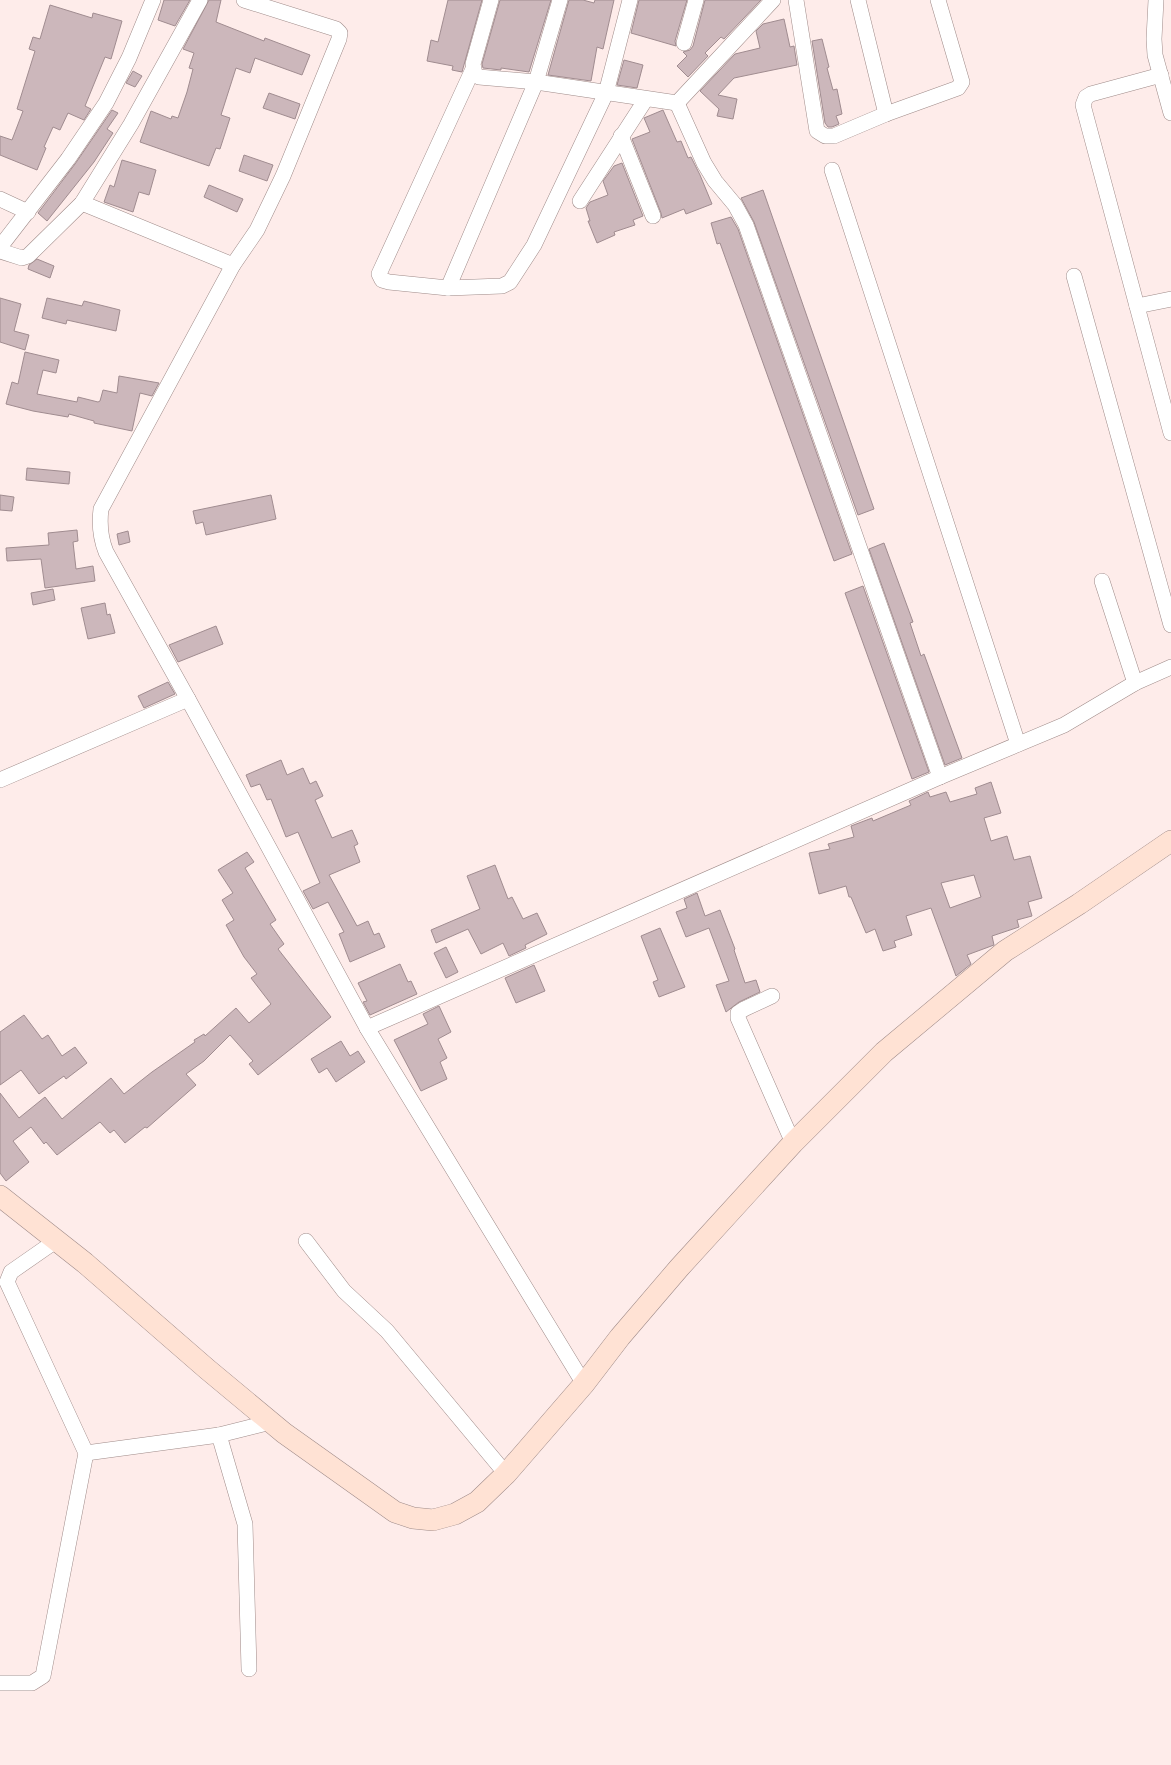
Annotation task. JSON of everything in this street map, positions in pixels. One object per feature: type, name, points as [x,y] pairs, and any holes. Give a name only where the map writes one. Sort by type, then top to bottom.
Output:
[{"type":"main road","points":[[0,1196],[85,1263],[207,1369],[272,1422],[395,1512],[413,1518],[433,1520],[455,1514],[477,1502],[506,1474],[584,1384],[620,1337],[679,1268],[793,1143],[884,1052],[1005,951],[1086,899],[1171,841]]},
{"type":"street","points":[[0,247],[68,159],[106,103],[129,58],[153,0]]},
{"type":"street","points":[[0,252],[22,258],[28,256],[82,203],[131,124],[200,0]]},
{"type":"street","points":[[244,0],[336,29],[340,33],[340,39],[280,182],[257,230],[233,265],[100,508],[101,538],[106,552],[188,699],[367,1028],[584,1384]]},
{"type":"street","points":[[491,0],[473,64],[473,69],[379,274],[382,280],[448,288],[502,286],[510,282],[534,245],[606,92],[630,0]]},
{"type":"street","points":[[448,288],[536,82],[560,0]]},
{"type":"street","points":[[684,43],[696,0]]},
{"type":"street","points":[[677,103],[773,0]]},
{"type":"street","points":[[796,0],[817,131],[825,136],[834,136],[886,114],[958,88],[961,85],[962,82],[938,0]]},
{"type":"street","points":[[858,0],[886,114]]},
{"type":"street","points":[[1156,0],[1154,39],[1155,55],[1171,113]]},
{"type":"street","points":[[473,69],[479,77],[536,82],[677,103]]},
{"type":"street","points":[[1161,75],[1091,94],[1086,97],[1084,105],[1171,433]]},
{"type":"street","points":[[580,200],[646,99]]},
{"type":"street","points":[[677,103],[704,163],[715,180],[735,205],[746,225],[940,777]]},
{"type":"street","points":[[621,136],[653,216]]},
{"type":"street","points":[[832,170],[1018,744]]},
{"type":"street","points":[[0,199],[28,212]]},
{"type":"street","points":[[82,203],[233,265]]},
{"type":"street","points":[[1074,276],[1171,625]]},
{"type":"street","points":[[1137,306],[1171,299]]},
{"type":"street","points":[[1102,581],[1134,683]]},
{"type":"street","points":[[367,1028],[940,777],[1064,725],[1134,683],[1171,666]]},
{"type":"street","points":[[0,780],[188,699]]},
{"type":"street","points":[[772,996],[744,1009],[738,1013],[738,1018],[793,1143]]},
{"type":"street","points":[[0,1684],[32,1683],[43,1676],[86,1453],[7,1282],[11,1272],[57,1240]]},
{"type":"street","points":[[306,1241],[344,1292],[387,1331],[506,1474]]},
{"type":"street","points":[[86,1453],[219,1434],[272,1422]]},
{"type":"street","points":[[219,1434],[245,1524],[250,1669]]},
{"type":"building","points":[[164,0],[190,0],[175,26],[158,20]]},
{"type":"building","points":[[209,0],[221,0],[216,22],[264,41],[265,38],[310,55],[302,75],[255,58],[250,73],[236,68],[221,115],[230,118],[220,149],[216,148],[209,166],[140,142],[151,111],[171,119],[172,116],[178,118],[193,69],[189,68],[194,53],[183,49]]},
{"type":"building","points":[[448,0],[482,0],[462,72],[452,70],[453,66],[427,61],[431,40],[438,42]]},
{"type":"building","points":[[500,0],[551,0],[529,72],[501,68],[501,70],[483,68],[482,64]]},
{"type":"building","points":[[569,0],[583,0],[594,3],[595,0],[614,0],[603,49],[597,47],[591,81],[548,75]]},
{"type":"building","points":[[639,0],[687,0],[675,41],[676,46],[631,33]]},
{"type":"building","points":[[705,0],[761,0],[724,39],[721,37],[705,53],[708,56],[688,77],[677,66],[687,56],[683,52],[690,50],[693,46]]},
{"type":"building","points":[[50,5],[92,18],[93,13],[122,21],[111,59],[105,57],[85,106],[91,109],[84,120],[68,113],[60,130],[53,127],[44,147],[46,148],[37,170],[0,155],[0,136],[12,140],[23,111],[17,109],[35,51],[29,49],[33,37],[40,39]]},
{"type":"building","points":[[784,19],[790,47],[794,46],[797,65],[734,78],[718,95],[737,99],[733,119],[717,116],[719,109],[700,91],[735,54],[760,48],[756,31],[763,24]]},
{"type":"building","points":[[822,39],[829,67],[827,68],[833,90],[837,89],[842,114],[836,116],[839,124],[832,127],[828,127],[825,123],[812,41]]},
{"type":"building","points":[[624,60],[643,65],[637,88],[617,85]]},
{"type":"building","points":[[133,71],[142,76],[135,87],[126,83]]},
{"type":"building","points":[[269,93],[300,104],[295,119],[263,108]]},
{"type":"building","points":[[112,110],[118,113],[107,129],[113,133],[94,162],[47,221],[38,213],[75,164]]},
{"type":"building","points":[[663,110],[677,142],[681,141],[688,158],[691,157],[712,204],[686,214],[684,209],[662,218],[632,139],[650,132],[644,118]]},
{"type":"building","points":[[244,155],[273,165],[267,181],[239,171]]},
{"type":"building","points":[[122,160],[156,170],[149,195],[139,192],[133,212],[104,202],[110,185],[114,187]]},
{"type":"building","points":[[622,163],[643,216],[633,220],[635,225],[614,232],[615,235],[597,243],[588,221],[590,221],[586,208],[590,202],[608,195],[603,181],[614,166]]},
{"type":"building","points":[[209,185],[243,199],[237,212],[204,197]]},
{"type":"building","points":[[763,190],[874,509],[858,515],[754,222],[741,198]]},
{"type":"building","points":[[731,217],[738,229],[852,554],[834,561],[720,243],[717,244],[711,223]]},
{"type":"building","points":[[37,259],[54,266],[50,278],[28,269],[29,265]]},
{"type":"building","points":[[0,298],[21,304],[14,331],[29,335],[25,350],[0,342]]},
{"type":"building","points":[[47,298],[82,306],[84,301],[120,310],[116,331],[67,320],[66,324],[42,318]]},
{"type":"building","points":[[25,352],[59,360],[56,373],[43,370],[37,394],[77,402],[78,397],[98,402],[100,401],[103,390],[117,393],[119,376],[159,383],[152,396],[140,393],[132,431],[94,423],[94,421],[69,414],[68,417],[33,411],[6,404],[12,382],[18,384]]},
{"type":"building","points":[[27,468],[70,472],[69,484],[26,480]]},
{"type":"building","points":[[0,495],[14,497],[12,511],[0,510]]},
{"type":"building","points":[[271,495],[276,519],[206,535],[203,522],[196,524],[193,511]]},
{"type":"building","points":[[77,530],[78,541],[73,542],[76,569],[93,566],[95,581],[45,588],[41,559],[7,561],[6,548],[49,545],[48,533]]},
{"type":"building","points":[[128,531],[130,542],[119,545],[117,534]]},
{"type":"building","points":[[884,543],[913,622],[910,623],[921,656],[924,654],[962,758],[945,765],[869,549]]},
{"type":"building","points":[[863,586],[929,772],[912,779],[845,593]]},
{"type":"building","points":[[53,589],[55,600],[33,605],[31,593]]},
{"type":"building","points":[[105,603],[107,615],[110,614],[115,633],[88,639],[81,608]]},
{"type":"building","points":[[216,626],[223,644],[178,662],[169,645]]},
{"type":"building","points":[[168,682],[175,694],[144,708],[138,696]]},
{"type":"building","points":[[281,760],[287,775],[303,768],[310,784],[316,781],[323,796],[315,800],[332,838],[352,830],[358,844],[354,846],[360,862],[329,875],[357,926],[368,921],[374,935],[379,933],[385,947],[350,962],[339,934],[344,932],[328,902],[313,909],[303,891],[320,883],[298,832],[286,837],[271,799],[267,800],[260,784],[251,787],[246,775]]},
{"type":"building","points":[[991,782],[1001,813],[984,818],[991,841],[1007,836],[1014,860],[1030,856],[1042,898],[1028,902],[1032,916],[1017,920],[1019,927],[992,936],[994,945],[967,955],[971,964],[956,976],[931,908],[906,916],[912,935],[894,941],[896,947],[883,951],[875,929],[866,933],[851,897],[849,897],[846,886],[819,894],[809,853],[830,849],[828,844],[854,837],[851,826],[872,818],[873,821],[911,805],[909,801],[928,792],[930,797],[946,792],[950,802],[977,794],[975,788]],"holes":[[[974,875],[981,897],[950,908],[941,883]]]},
{"type":"building","points":[[247,852],[254,862],[245,868],[276,920],[270,924],[284,944],[278,949],[331,1017],[258,1075],[249,1064],[253,1061],[230,1035],[204,1061],[186,1074],[196,1085],[147,1128],[145,1127],[125,1143],[114,1130],[110,1133],[100,1122],[57,1155],[46,1142],[44,1144],[31,1127],[13,1141],[29,1162],[6,1181],[0,1173],[0,1093],[19,1118],[45,1097],[62,1119],[111,1078],[124,1094],[152,1072],[195,1042],[194,1040],[204,1034],[205,1036],[236,1008],[249,1023],[271,1004],[251,978],[257,974],[244,957],[226,925],[234,920],[222,900],[233,893],[218,870]]},
{"type":"building","points":[[495,865],[508,899],[512,897],[523,919],[537,913],[547,934],[525,945],[526,948],[509,956],[503,943],[481,954],[468,929],[436,943],[431,930],[480,909],[467,876]]},
{"type":"building","points":[[697,893],[705,916],[720,910],[735,949],[734,950],[745,983],[756,980],[760,992],[739,1002],[726,1012],[716,985],[729,981],[709,928],[686,937],[676,912],[687,908],[684,899]]},
{"type":"building","points":[[660,928],[685,987],[659,997],[653,982],[658,980],[641,936]]},
{"type":"building","points":[[446,947],[458,972],[446,978],[434,953]]},
{"type":"building","points":[[400,964],[408,982],[411,981],[417,994],[370,1015],[363,1002],[367,1001],[358,983]]},
{"type":"building","points":[[534,965],[545,991],[516,1003],[505,978]]},
{"type":"building","points":[[439,1006],[451,1032],[438,1039],[447,1058],[440,1062],[447,1079],[421,1091],[394,1040],[428,1024],[423,1014]]},
{"type":"building","points":[[24,1015],[42,1039],[48,1035],[62,1056],[75,1047],[87,1063],[66,1079],[64,1076],[39,1094],[21,1070],[0,1085],[0,1032]]},
{"type":"building","points":[[341,1041],[350,1056],[358,1051],[365,1062],[336,1082],[327,1068],[319,1073],[311,1059]]}]
